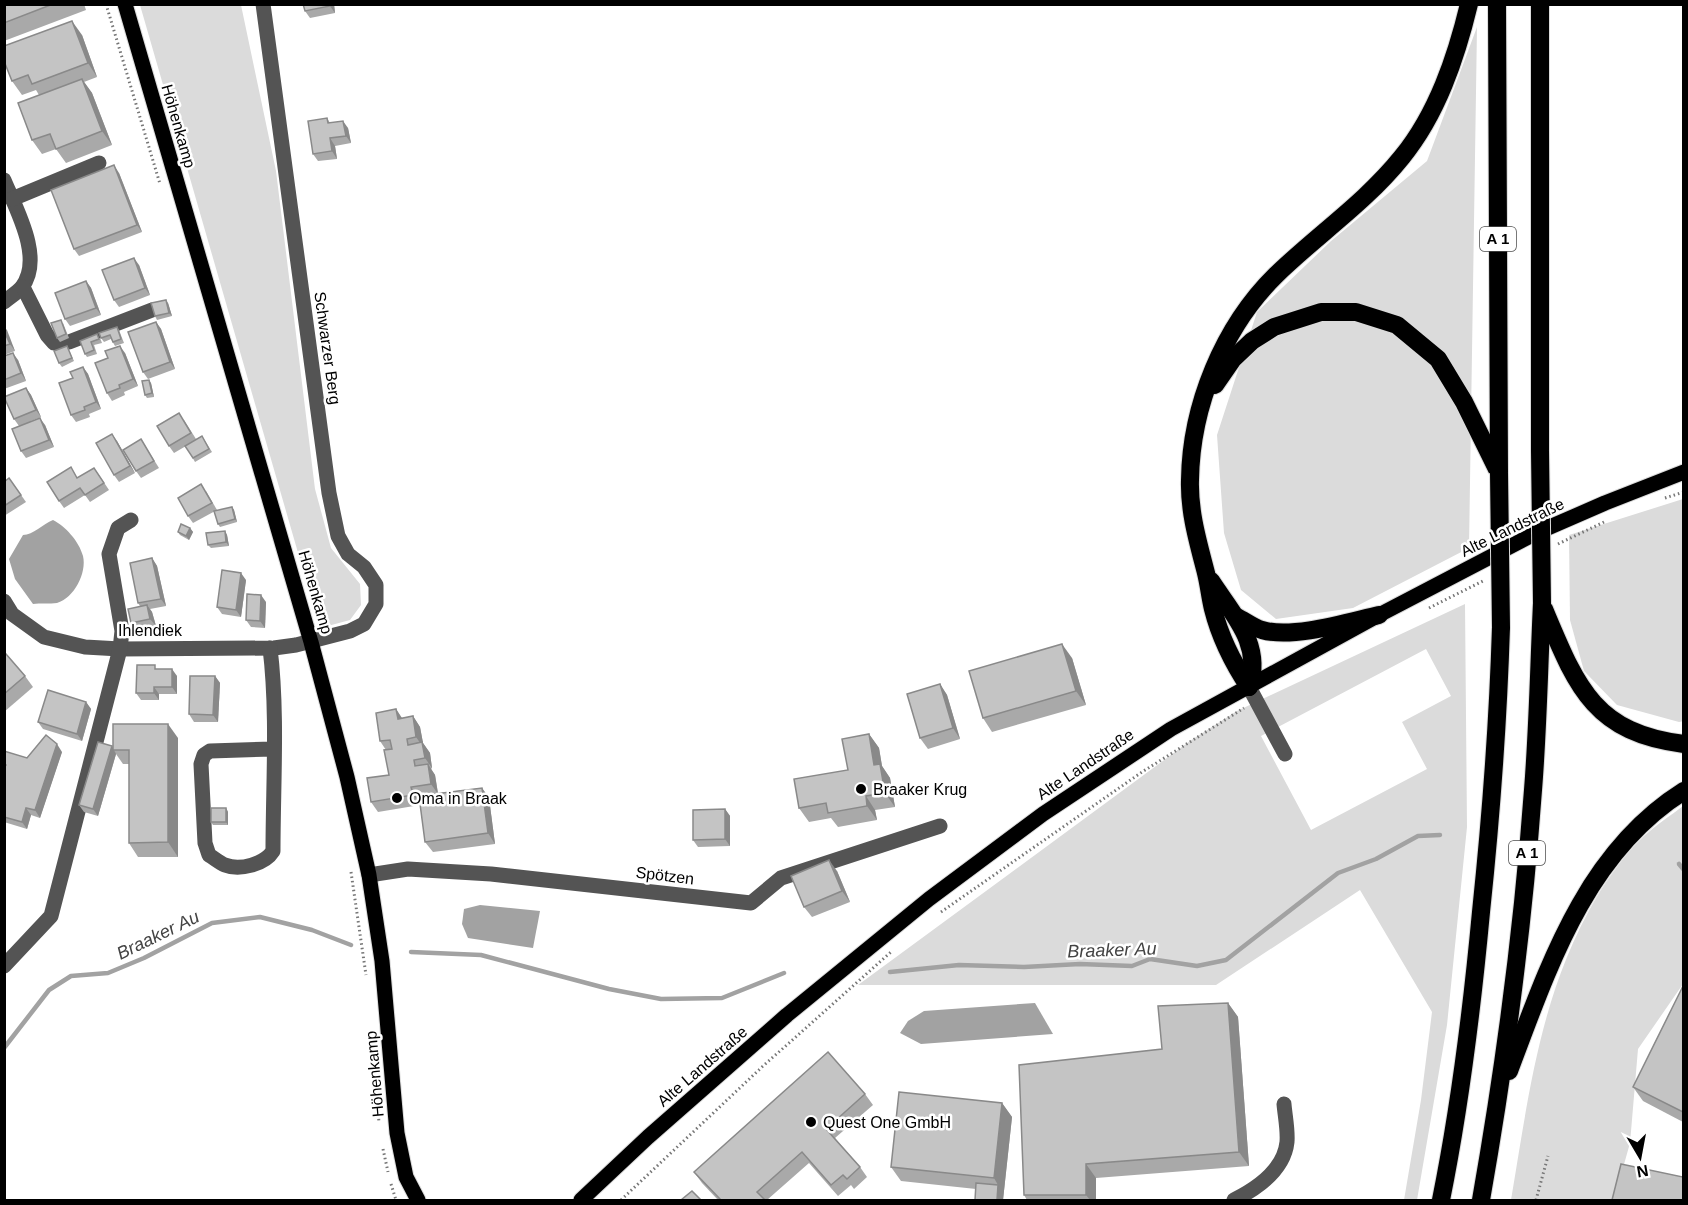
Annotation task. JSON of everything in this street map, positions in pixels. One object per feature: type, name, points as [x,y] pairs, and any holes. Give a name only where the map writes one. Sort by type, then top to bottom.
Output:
[{"type":"highway","points":[[1252,694],[1224,644],[1213,610],[1192,518],[1190,481],[1192,450],[1212,371],[1242,315],[1257,295],[1293,259],[1331,228],[1380,182],[1403,156],[1419,132],[1445,79],[1469,4]]},
{"type":"highway","name":"A 1","points":[[1441,1200],[1473,994],[1494,786],[1501,627],[1497,4]]},
{"type":"highway","name":"A 1","points":[[1481,1200],[1498,1101],[1520,939],[1533,789],[1542,603],[1540,4]]},
{"type":"highway","points":[[1203,401],[1233,359],[1252,341],[1274,327],[1321,312],[1356,312],[1397,325],[1438,359],[1464,402],[1499,473]]},
{"type":"highway","points":[[1206,574],[1237,617],[1254,660],[1252,694]]},
{"type":"highway","points":[[1542,603],[1562,652],[1579,685],[1594,705],[1611,721],[1636,733],[1661,741],[1683,744]]},
{"type":"highway","points":[[1237,617],[1262,630],[1282,632],[1321,629],[1379,615]]},
{"type":"highway","points":[[1498,1101],[1538,993],[1579,903],[1604,865],[1634,831],[1663,804],[1683,791]]},
{"type":"main road","name":"Höhenkamp","points":[[125,4],[311,642],[346,777],[369,875],[382,961],[397,1133],[406,1177],[418,1200]]},
{"type":"main road","name":"Alte Landstraße","points":[[581,1200],[648,1137],[787,1015],[929,899],[1043,814],[1161,736],[1219,702],[1252,694],[1379,615],[1536,533],[1683,472]]},
{"type":"street","name":"Schwarzer Berg","points":[[263,4],[329,493],[338,536],[348,554],[364,567],[376,585],[376,604],[364,624],[311,642]]},
{"type":"street","points":[[12,199],[99,164]]},
{"type":"street","points":[[4,180],[30,247],[31,266],[23,286],[4,302]]},
{"type":"street","points":[[23,286],[54,343],[69,342],[152,310]]},
{"type":"street","points":[[4,966],[51,916],[120,649],[122,631],[109,554],[118,528],[131,520]]},
{"type":"street","name":"Ihlendiek","points":[[4,601],[12,614],[44,637],[85,647],[120,649],[270,648],[311,642]]},
{"type":"street","points":[[270,648],[273,671],[273,749],[273,851],[268,859],[251,866],[227,866],[209,855],[205,843],[201,764],[204,755],[210,751],[273,749]]},
{"type":"street","points":[[1252,694],[1285,754]]},
{"type":"street","name":"Spötzen","points":[[369,875],[408,868],[491,874],[751,903],[780,878],[940,826]]},
{"type":"street","points":[[1234,1200],[1261,1184],[1273,1172],[1281,1159],[1287,1143],[1284,1104]]},
{"type":"path","points":[[1662,499],[1683,492]]},
{"type":"path","points":[[1551,548],[1605,522]]},
{"type":"path","points":[[1422,611],[1487,580]]},
{"type":"path","points":[[937,914],[1252,694]]},
{"type":"path","points":[[351,868],[367,982]]},
{"type":"path","points":[[621,1200],[762,1067],[892,951]]},
{"type":"path","points":[[376,1084],[380,1130]]},
{"type":"path","points":[[382,1141],[385,1163],[396,1200]]},
{"type":"path","points":[[1536,1200],[1548,1156]]},
{"type":"shaded area","points":[[140,5],[241,5],[276,171],[315,489],[331,548],[360,584],[361,605],[350,620],[324,627],[305,577]]},
{"type":"shaded area","points":[[1477,27],[1469,548],[1353,608],[1276,619],[1241,590],[1224,533],[1217,435],[1257,312],[1331,241],[1427,161]]},
{"type":"shaded area","points":[[1683,499],[1684,721],[1679,722],[1617,705],[1584,671],[1570,620],[1569,535]]},
{"type":"shaded area","points":[[53,520],[67,530],[78,545],[83,556],[83,570],[78,584],[69,596],[57,603],[33,604],[15,579],[9,559],[23,535]]},
{"type":"shaded area","points":[[1465,604],[1467,827],[1447,1025],[1417,1200],[1404,1200],[1421,1100],[1432,1012],[1360,890],[1216,985],[858,985],[1190,741],[1237,711]],"holes":[[[1426,649],[1451,696],[1402,722],[1427,769],[1311,830],[1261,736]]]},
{"type":"shaded area","points":[[1683,806],[1683,984],[1638,1049],[1630,1143],[1614,1200],[1511,1200],[1539,1045],[1549,1008],[1577,934],[1596,898],[1624,858],[1648,833]]},
{"type":"shaded area","points":[[480,905],[540,911],[533,948],[468,938],[462,924],[464,909]]},
{"type":"shaded area","points":[[1035,1003],[1053,1034],[921,1044],[900,1033],[908,1021],[924,1011]]},
{"type":"building","points":[[4,4],[53,4],[4,23]]},
{"type":"building","points":[[303,4],[330,4],[330,6],[305,11]]},
{"type":"building","points":[[72,21],[88,63],[32,84],[28,75],[12,81],[4,61],[4,46]]},
{"type":"building","points":[[82,79],[102,131],[56,149],[50,134],[32,140],[18,103]]},
{"type":"building","points":[[327,118],[328,123],[343,121],[346,136],[330,138],[332,151],[313,154],[308,121]]},
{"type":"building","points":[[114,165],[137,225],[74,249],[51,190]]},
{"type":"building","points":[[134,258],[145,288],[114,300],[102,270]]},
{"type":"building","points":[[86,281],[96,308],[65,319],[55,293]]},
{"type":"building","points":[[166,300],[169,313],[155,316],[151,303]]},
{"type":"building","points":[[61,320],[66,334],[57,338],[51,323]]},
{"type":"building","points":[[156,322],[170,362],[143,372],[128,332]]},
{"type":"building","points":[[117,327],[121,339],[113,342],[110,335],[101,338],[99,333]]},
{"type":"building","points":[[4,331],[10,344],[4,346]]},
{"type":"building","points":[[97,334],[99,339],[91,342],[94,350],[85,354],[80,341]]},
{"type":"building","points":[[67,346],[72,358],[59,363],[54,351]]},
{"type":"building","points":[[120,346],[133,379],[107,393],[95,363],[108,358],[105,351]]},
{"type":"building","points":[[13,353],[21,373],[4,380],[4,356]]},
{"type":"building","points":[[83,367],[96,402],[84,407],[85,410],[71,415],[59,383],[73,378],[70,372]]},
{"type":"building","points":[[149,380],[152,393],[145,395],[142,381]]},
{"type":"building","points":[[26,388],[36,410],[14,419],[4,397]]},
{"type":"building","points":[[179,413],[191,433],[169,446],[157,426]]},
{"type":"building","points":[[40,418],[49,440],[21,451],[12,429]]},
{"type":"building","points":[[112,434],[130,466],[114,475],[96,443]]},
{"type":"building","points":[[202,436],[209,449],[193,458],[185,446]]},
{"type":"building","points":[[141,439],[154,461],[136,471],[123,450]]},
{"type":"building","points":[[71,467],[77,478],[94,468],[104,483],[85,495],[80,488],[59,501],[47,482]]},
{"type":"building","points":[[9,478],[21,495],[4,506],[4,482]]},
{"type":"building","points":[[201,484],[212,503],[188,516],[178,498]]},
{"type":"building","points":[[232,507],[235,519],[218,524],[214,511]]},
{"type":"building","points":[[181,524],[190,528],[186,536],[178,532]]},
{"type":"building","points":[[225,531],[226,542],[208,545],[206,533]]},
{"type":"building","points":[[152,558],[161,599],[138,603],[130,563]]},
{"type":"building","points":[[222,570],[241,573],[236,610],[217,607]]},
{"type":"building","points":[[247,594],[261,595],[260,621],[246,620]]},
{"type":"building","points":[[147,605],[150,619],[131,623],[128,609]]},
{"type":"building","points":[[1062,644],[1076,691],[983,718],[969,671]]},
{"type":"building","points":[[6,654],[25,676],[4,694],[4,655]]},
{"type":"building","points":[[137,665],[155,665],[155,669],[172,669],[172,687],[154,687],[154,693],[136,693]]},
{"type":"building","points":[[190,676],[215,676],[213,715],[189,714]]},
{"type":"building","points":[[940,684],[953,728],[920,738],[907,694]]},
{"type":"building","points":[[48,690],[86,702],[77,734],[38,722]]},
{"type":"building","points":[[396,709],[398,719],[413,716],[416,737],[407,739],[408,745],[422,742],[425,758],[414,760],[415,766],[428,764],[431,784],[411,787],[413,795],[371,802],[367,778],[389,775],[384,750],[392,749],[390,740],[380,741],[376,713]]},
{"type":"building","points":[[113,724],[168,724],[168,842],[129,843],[129,750],[113,750]]},
{"type":"building","points":[[869,734],[874,765],[880,764],[885,793],[866,796],[867,806],[828,813],[826,803],[799,808],[794,779],[848,770],[842,739]]},
{"type":"building","points":[[46,735],[57,744],[35,810],[26,808],[22,822],[4,817],[4,768],[6,765],[4,764],[4,751],[27,758]]},
{"type":"building","points":[[98,742],[112,746],[93,809],[79,805]]},
{"type":"building","points":[[482,788],[488,833],[425,842],[419,796]]},
{"type":"building","points":[[211,808],[226,808],[226,822],[211,822]]},
{"type":"building","points":[[725,809],[725,839],[693,840],[693,810]]},
{"type":"building","points":[[829,860],[842,891],[804,907],[791,876]]},
{"type":"building","points":[[1683,986],[1683,1112],[1633,1087]]},
{"type":"building","points":[[1228,1003],[1239,1152],[1086,1164],[1086,1195],[1024,1195],[1019,1065],[1162,1049],[1158,1006]]},
{"type":"building","name":"Quest One GmbH","points":[[828,1052],[865,1094],[826,1129],[860,1167],[847,1179],[843,1175],[831,1185],[802,1152],[757,1192],[765,1200],[721,1200],[694,1172]]},
{"type":"building","points":[[899,1092],[1002,1103],[994,1178],[891,1167]]},
{"type":"building","points":[[1621,1164],[1683,1177],[1683,1200],[1612,1200]]},
{"type":"building","points":[[976,1183],[998,1185],[997,1200],[975,1200]]},
{"type":"building","points":[[692,1191],[701,1200],[681,1200]]},
{"type":"waterway","name":"Braaker Au","points":[[890,972],[959,965],[1132,966],[1150,959],[1197,966],[1226,960],[1338,873],[1376,859],[1418,836],[1440,835]]},
{"type":"waterway","name":"Braaker Au","points":[[1679,864],[1684,870]]},
{"type":"waterway","name":"Braaker Au","points":[[4,1048],[49,990],[71,976],[108,973],[144,958],[212,923],[260,917],[312,930],[351,945]]},
{"type":"waterway","name":"Braaker Au","points":[[411,952],[481,955],[609,989],[661,999],[722,998],[784,973]]},
{"type":"place","name":"Braaker Krug","points":[[861,789]]},
{"type":"place","name":"Oma in Braak","points":[[397,798]]},
{"type":"place","name":"Quest One GmbH","points":[[811,1122]]}]
